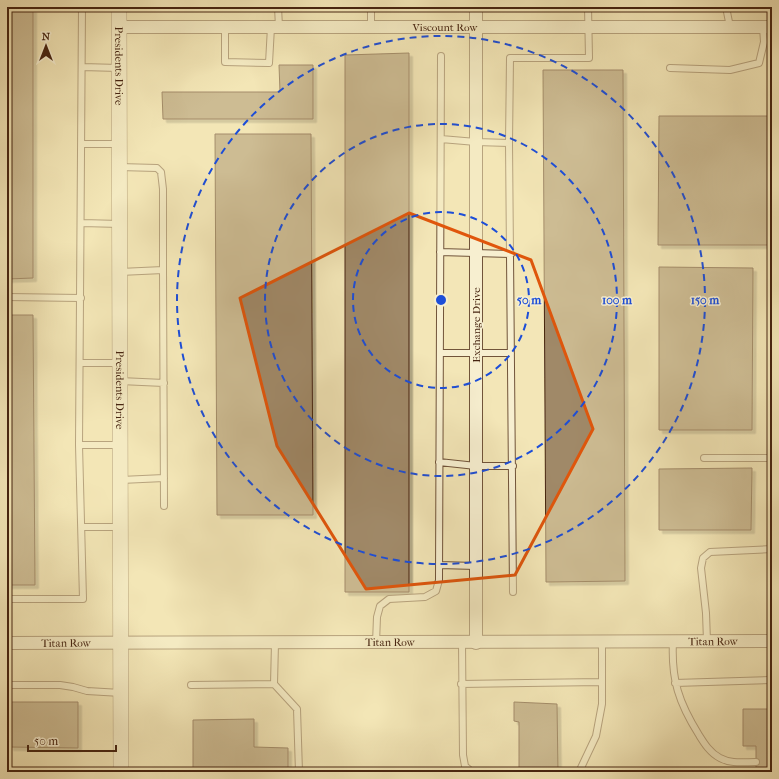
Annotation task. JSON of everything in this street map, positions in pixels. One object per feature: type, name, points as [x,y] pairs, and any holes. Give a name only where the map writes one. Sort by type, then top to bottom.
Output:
[{"type":"street","name":"Presidents Drive","points":[[118,7],[122,643],[121,772]]},
{"type":"street","name":"Exchange Drive","points":[[476,7],[476,643]]},
{"type":"street","name":"Viscount Row","points":[[118,27],[768,27]]},
{"type":"street","name":"Titan Row","points":[[7,643],[772,642]]},
{"type":"lane","points":[[7,599],[83,599],[80,445],[82,7]]},
{"type":"lane","points":[[225,27],[225,62],[268,63],[278,7]]},
{"type":"lane","points":[[371,7],[371,27]]},
{"type":"lane","points":[[513,592],[509,143],[510,58],[589,58],[588,7]]},
{"type":"lane","points":[[726,7],[730,27]]},
{"type":"lane","points":[[670,68],[730,70],[760,63],[768,27]]},
{"type":"lane","points":[[376,643],[377,617],[380,606],[388,599],[425,597],[436,591],[439,580],[441,56]]},
{"type":"lane","points":[[82,68],[119,68]]},
{"type":"lane","points":[[441,139],[509,143]]},
{"type":"lane","points":[[82,144],[119,144]]},
{"type":"lane","points":[[119,167],[157,168],[161,172],[163,189],[164,270],[164,506]]},
{"type":"lane","points":[[82,223],[120,224]]},
{"type":"lane","points":[[440,252],[511,254]]},
{"type":"lane","points":[[120,272],[164,270]]},
{"type":"lane","points":[[7,297],[81,298]]},
{"type":"lane","points":[[440,353],[511,353]]},
{"type":"lane","points":[[80,363],[120,363]]},
{"type":"lane","points":[[120,381],[164,383]]},
{"type":"lane","points":[[80,445],[121,445]]},
{"type":"lane","points":[[704,458],[772,458]]},
{"type":"lane","points":[[439,462],[476,466],[512,466]]},
{"type":"lane","points":[[121,480],[164,478]]},
{"type":"lane","points":[[82,527],[121,527]]},
{"type":"lane","points":[[707,642],[706,613],[701,568],[703,558],[710,552],[772,549]]},
{"type":"lane","points":[[439,565],[476,566]]},
{"type":"lane","points":[[579,772],[596,736],[602,704],[602,642]]},
{"type":"lane","points":[[673,642],[673,669],[675,683],[685,710],[705,744],[710,751],[718,757],[732,762],[756,762]]},
{"type":"lane","points":[[275,643],[274,684],[297,709],[299,772]]},
{"type":"lane","points":[[462,643],[461,684],[463,756],[465,766],[472,772]]},
{"type":"lane","points":[[675,683],[772,680]]},
{"type":"lane","points":[[461,684],[602,682]]},
{"type":"lane","points":[[191,685],[274,684]]},
{"type":"lane","points":[[7,685],[60,685],[86,691],[122,693]]},
{"type":"highlighted area","points":[[409,213],[531,260],[593,429],[515,575],[366,589],[277,446],[240,298]]},
{"type":"building","points":[[7,9],[33,9],[33,278],[7,279]]},
{"type":"building","points":[[409,53],[409,592],[345,592],[345,55]]},
{"type":"building","points":[[279,65],[313,65],[313,119],[163,119],[162,92],[280,92]]},
{"type":"building","points":[[543,70],[623,70],[625,581],[546,582]]},
{"type":"building","points":[[659,116],[772,116],[772,245],[658,245]]},
{"type":"building","points":[[215,134],[311,134],[313,515],[217,515]]},
{"type":"building","points":[[659,267],[753,268],[752,430],[659,430]]},
{"type":"building","points":[[7,315],[33,315],[35,585],[7,585]]},
{"type":"building","points":[[752,468],[751,530],[659,530],[659,469]]},
{"type":"building","points":[[9,702],[78,702],[78,748],[10,747]]},
{"type":"building","points":[[514,702],[557,704],[558,772],[519,772],[519,722],[514,721]]},
{"type":"building","points":[[743,709],[772,709],[772,772],[756,772],[756,746],[743,746]]},
{"type":"building","points":[[254,719],[254,747],[288,748],[288,772],[193,772],[193,720]]}]
